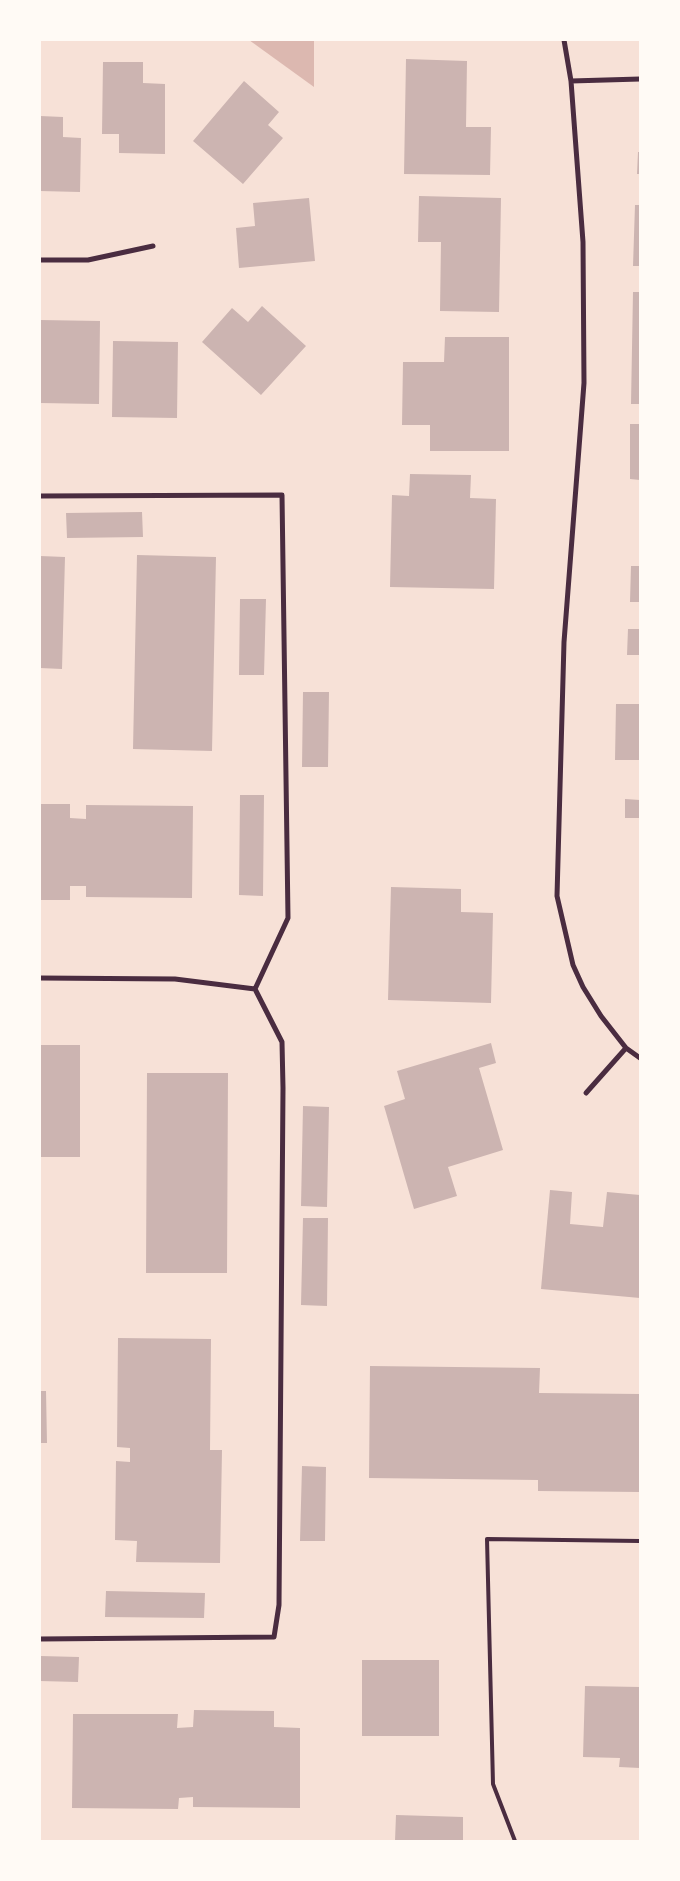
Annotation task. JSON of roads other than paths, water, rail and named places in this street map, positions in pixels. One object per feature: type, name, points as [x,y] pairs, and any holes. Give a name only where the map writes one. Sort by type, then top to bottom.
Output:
[{"type":"street","points":[[564,40],[571,81],[583,242],[584,383],[564,642],[557,896],[573,965],[583,987],[601,1016],[626,1048],[640,1058]]},
{"type":"street","points":[[571,81],[640,79]]},
{"type":"street","points":[[40,260],[88,260],[153,246]]},
{"type":"street","points":[[40,496],[282,495],[288,918],[255,989]]},
{"type":"street","points":[[40,978],[175,979],[255,989]]},
{"type":"street","points":[[40,1639],[274,1637],[279,1604],[282,1042],[255,989]]},
{"type":"street","points":[[586,1093],[626,1048]]},
{"type":"lane","points":[[515,1841],[493,1784],[487,1540],[640,1541]]}]
